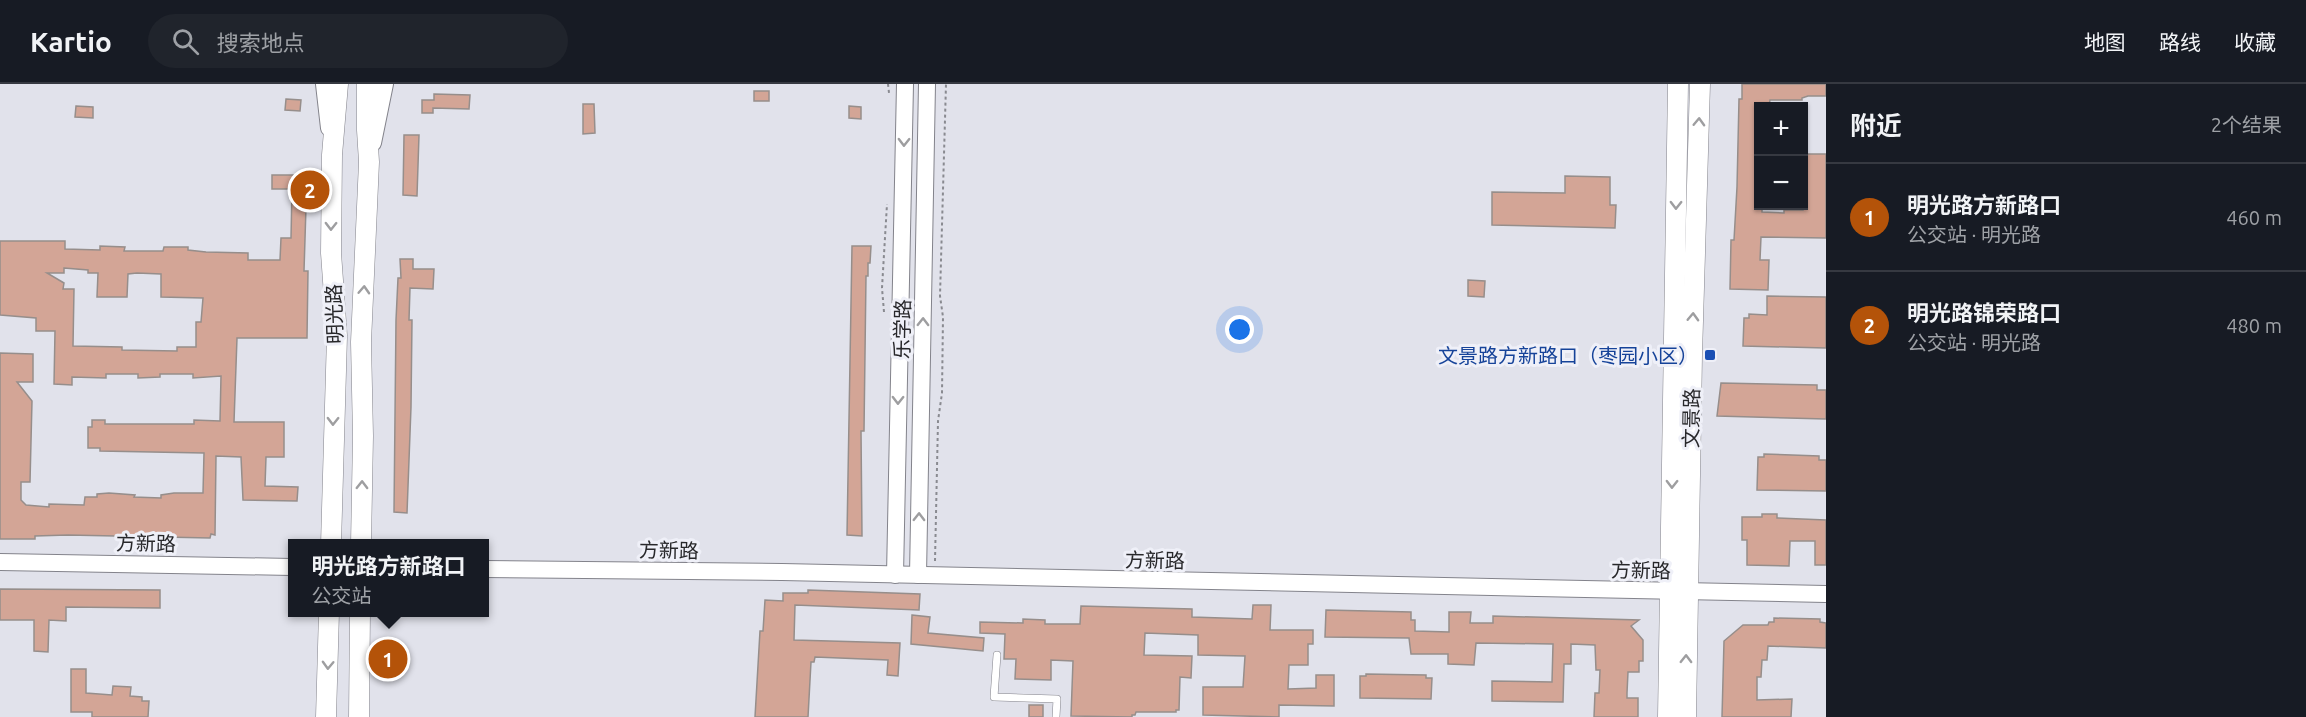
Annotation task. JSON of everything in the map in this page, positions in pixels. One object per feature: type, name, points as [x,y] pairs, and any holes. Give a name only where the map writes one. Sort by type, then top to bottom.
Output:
[{"type":"main road","name":"明光路","points":[[331,539],[337,336],[331,254],[332,154],[338,84]]},
{"type":"main road","name":"明光路","points":[[361,539],[363,436],[361,342],[369,162],[367,84]]},
{"type":"main road","name":"文景路","points":[[1678,84],[1679,592],[1686,717]]},
{"type":"main road","name":"文景路","points":[[1668,717],[1679,592],[1700,84]]},
{"type":"main road","points":[[326,717],[329,617]]},
{"type":"main road","points":[[359,717],[360,617]]},
{"type":"street","points":[[324,84],[332,154]]},
{"type":"street","points":[[369,162],[385,84]]},
{"type":"street","points":[[897,84],[904,112]]},
{"type":"street","name":"乐学路","points":[[895,575],[905,84]]},
{"type":"street","name":"乐学路","points":[[918,575],[927,84]]},
{"type":"street","points":[[927,114],[936,84]]},
{"type":"street","name":"方新路","points":[[0,562],[288,567]]},
{"type":"street","name":"方新路","points":[[489,569],[918,575],[1826,594]]},
{"type":"lane","points":[[997,655],[994,697],[1057,699],[1056,717]]},
{"type":"path","points":[[935,576],[938,421],[942,393],[943,318],[940,296],[946,84]]},
{"type":"building","points":[[1742,84],[1826,84],[1826,96],[1808,96],[1802,100],[1754,102],[1754,210],[1784,213],[1784,210],[1808,210],[1808,154],[1826,154],[1826,238],[1761,237],[1760,260],[1769,260],[1768,290],[1730,289],[1731,240],[1734,240],[1737,187],[1739,99],[1742,99]]},
{"type":"building","points":[[754,91],[769,91],[769,101],[754,101]]},
{"type":"building","points":[[434,94],[470,95],[469,109],[433,108],[433,113],[422,113],[422,100],[434,100]]},
{"type":"building","points":[[286,99],[301,100],[300,111],[285,110]]},
{"type":"building","points":[[583,104],[594,104],[595,133],[583,134]]},
{"type":"building","points":[[76,106],[93,107],[93,118],[75,117]]},
{"type":"building","points":[[849,106],[861,107],[861,119],[849,118]]},
{"type":"building","points":[[404,135],[419,135],[417,196],[403,195]]},
{"type":"building","points":[[272,175],[307,175],[304,271],[308,271],[307,338],[237,338],[234,422],[284,422],[284,457],[266,457],[265,486],[298,487],[297,501],[243,500],[241,457],[216,456],[215,535],[211,534],[210,538],[68,535],[35,536],[35,539],[0,539],[0,353],[33,354],[33,382],[17,382],[32,401],[30,482],[21,482],[21,500],[26,505],[49,507],[49,504],[84,505],[85,497],[97,497],[97,494],[109,493],[161,498],[161,495],[174,493],[203,493],[204,453],[100,451],[100,448],[88,448],[88,427],[92,427],[92,420],[105,420],[105,424],[194,424],[194,420],[220,421],[221,376],[193,378],[193,374],[160,374],[160,377],[138,378],[138,374],[106,374],[106,378],[72,377],[72,385],[54,384],[55,331],[36,331],[36,318],[0,315],[0,241],[65,241],[65,249],[100,250],[100,246],[125,247],[124,251],[163,251],[164,247],[188,247],[188,250],[206,252],[248,253],[248,260],[280,260],[281,238],[291,238],[292,189],[272,189]],"holes":[[[64,268],[88,270],[88,273],[98,273],[97,297],[127,297],[128,274],[137,273],[161,274],[161,297],[203,298],[201,322],[196,322],[196,347],[177,347],[177,351],[73,346],[74,289],[63,289],[64,283],[47,273],[64,273]]]},
{"type":"building","points":[[1565,176],[1610,177],[1610,205],[1616,205],[1615,228],[1492,225],[1492,192],[1565,193]]},
{"type":"building","points":[[852,246],[871,246],[868,276],[866,276],[864,431],[861,431],[862,536],[847,535]]},
{"type":"building","points":[[400,259],[413,259],[413,269],[434,269],[433,289],[410,288],[411,407],[407,513],[394,512],[396,320],[398,278],[401,278]]},
{"type":"building","points":[[1468,280],[1485,281],[1484,297],[1468,296]]},
{"type":"building","points":[[1767,296],[1826,297],[1826,348],[1743,346],[1744,318],[1749,318],[1749,314],[1767,315]]},
{"type":"building","points":[[1721,383],[1817,385],[1817,390],[1826,390],[1826,419],[1717,416]]},
{"type":"building","points":[[1764,454],[1819,456],[1819,460],[1826,460],[1826,491],[1757,490],[1758,457],[1764,457]]},
{"type":"building","points":[[1762,514],[1777,514],[1777,518],[1826,520],[1826,565],[1815,565],[1815,541],[1790,541],[1789,566],[1747,565],[1747,540],[1742,540],[1742,517],[1762,517]]},
{"type":"building","points":[[0,589],[160,590],[160,608],[66,607],[66,621],[49,620],[48,652],[34,651],[34,620],[0,620]]},
{"type":"building","points":[[808,590],[920,594],[919,610],[795,605],[794,640],[900,643],[898,676],[887,675],[888,660],[815,657],[814,662],[811,662],[808,717],[755,717],[760,631],[763,631],[765,600],[783,601],[783,593],[808,593]]},
{"type":"building","points":[[1253,605],[1271,605],[1270,630],[1313,630],[1313,644],[1308,644],[1308,665],[1289,665],[1288,689],[1316,688],[1316,675],[1334,675],[1334,706],[1279,705],[1279,717],[1203,715],[1203,687],[1243,687],[1245,656],[1198,655],[1198,635],[1145,633],[1144,655],[1192,656],[1191,678],[1180,677],[1179,710],[1176,712],[1136,712],[1132,717],[1071,716],[1073,661],[1051,660],[1051,680],[1015,679],[1016,659],[1004,659],[1005,634],[980,633],[980,622],[1023,623],[1023,619],[1045,620],[1045,624],[1080,624],[1081,606],[1192,609],[1192,617],[1252,619]]},
{"type":"building","points":[[1326,610],[1411,612],[1411,620],[1415,620],[1415,631],[1449,632],[1449,612],[1471,612],[1470,623],[1493,623],[1493,616],[1639,620],[1631,626],[1643,640],[1643,661],[1639,661],[1639,672],[1628,672],[1627,693],[1627,698],[1638,698],[1638,717],[1594,717],[1595,693],[1599,693],[1600,670],[1596,670],[1595,645],[1571,644],[1571,664],[1564,664],[1563,702],[1492,701],[1492,681],[1552,682],[1553,644],[1476,643],[1474,665],[1448,664],[1448,654],[1411,654],[1409,638],[1325,637]]},
{"type":"building","points":[[912,615],[930,617],[928,633],[984,638],[983,651],[911,644]]},
{"type":"building","points":[[1774,618],[1820,619],[1820,622],[1826,623],[1826,648],[1768,646],[1767,660],[1762,660],[1761,677],[1757,677],[1757,700],[1792,699],[1791,717],[1722,717],[1724,641],[1743,625],[1768,625],[1769,622],[1774,622]]},
{"type":"building","points":[[71,669],[86,669],[86,693],[112,695],[113,686],[131,687],[130,696],[142,697],[142,701],[149,701],[148,717],[92,717],[92,712],[71,712]]},
{"type":"building","points":[[1366,674],[1426,675],[1426,678],[1432,678],[1431,699],[1360,698],[1360,676],[1366,676]]},
{"type":"building","points":[[1029,705],[1043,705],[1043,717],[1029,717]]},
{"type":"place","name":"明光路锦荣路口","points":[[310,190]]},
{"type":"place","name":"文景路方新路口（枣园小区）","points":[[1710,355]]},
{"type":"place","name":"明光路方新路口","points":[[388,659]]}]
